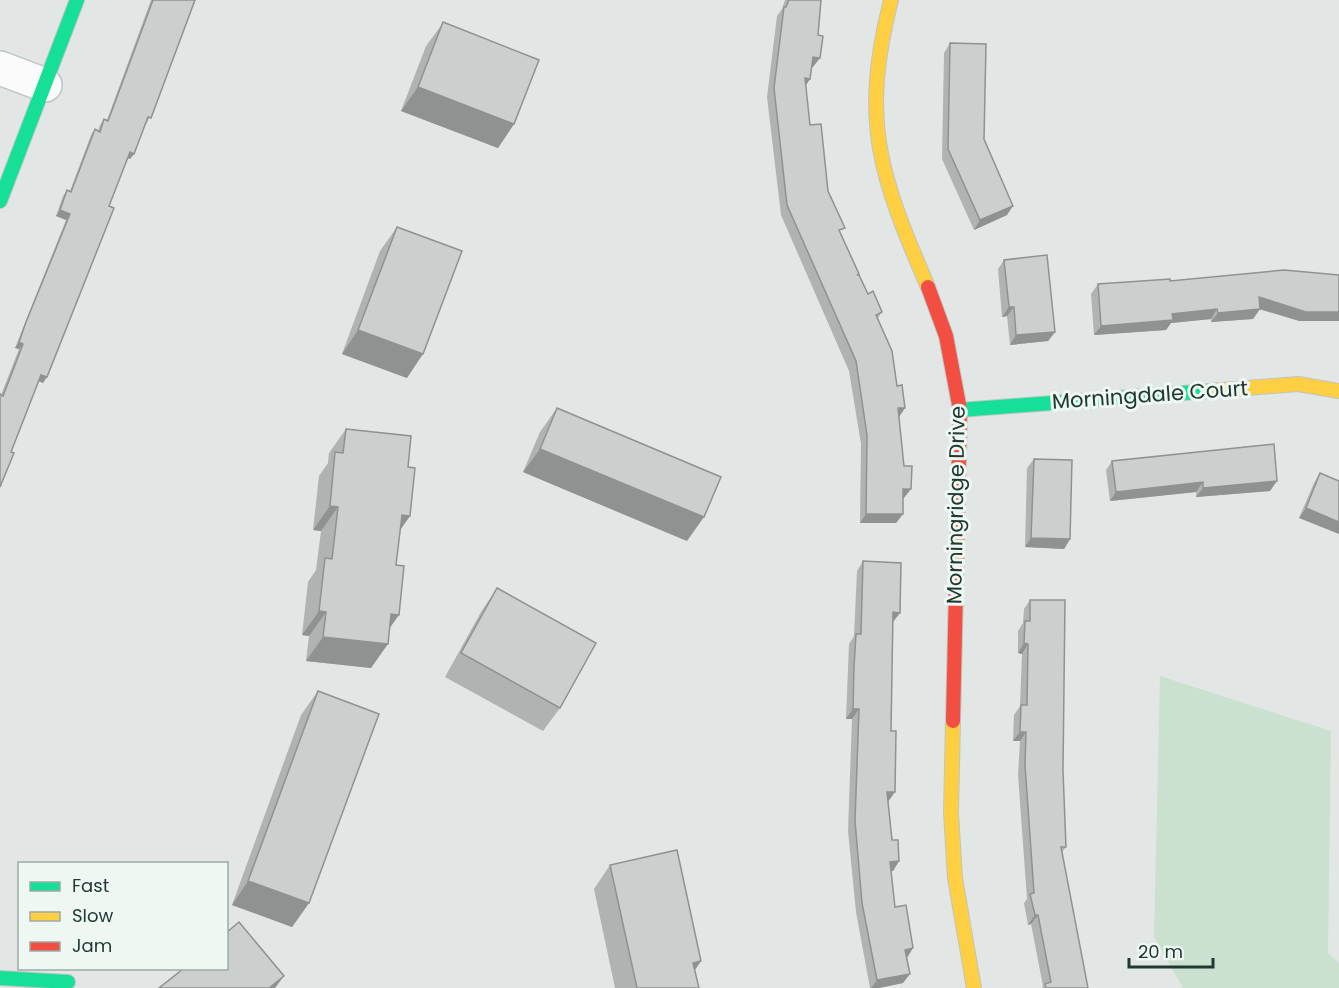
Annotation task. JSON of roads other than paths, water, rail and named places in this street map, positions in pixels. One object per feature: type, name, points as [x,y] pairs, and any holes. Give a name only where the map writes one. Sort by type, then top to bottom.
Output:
[{"type":"street","points":[[0,201],[77,0]]},
{"type":"street","name":"Morningridge Drive","points":[[891,0],[881,36],[875,76],[875,117],[880,157],[890,196],[939,314],[952,362],[960,410],[951,813],[955,878],[974,988]]},
{"type":"street","points":[[0,68],[45,85]]},
{"type":"street","name":"Morningdale Court","points":[[960,410],[1298,384],[1339,391]]},
{"type":"street","points":[[0,978],[68,982]]}]
